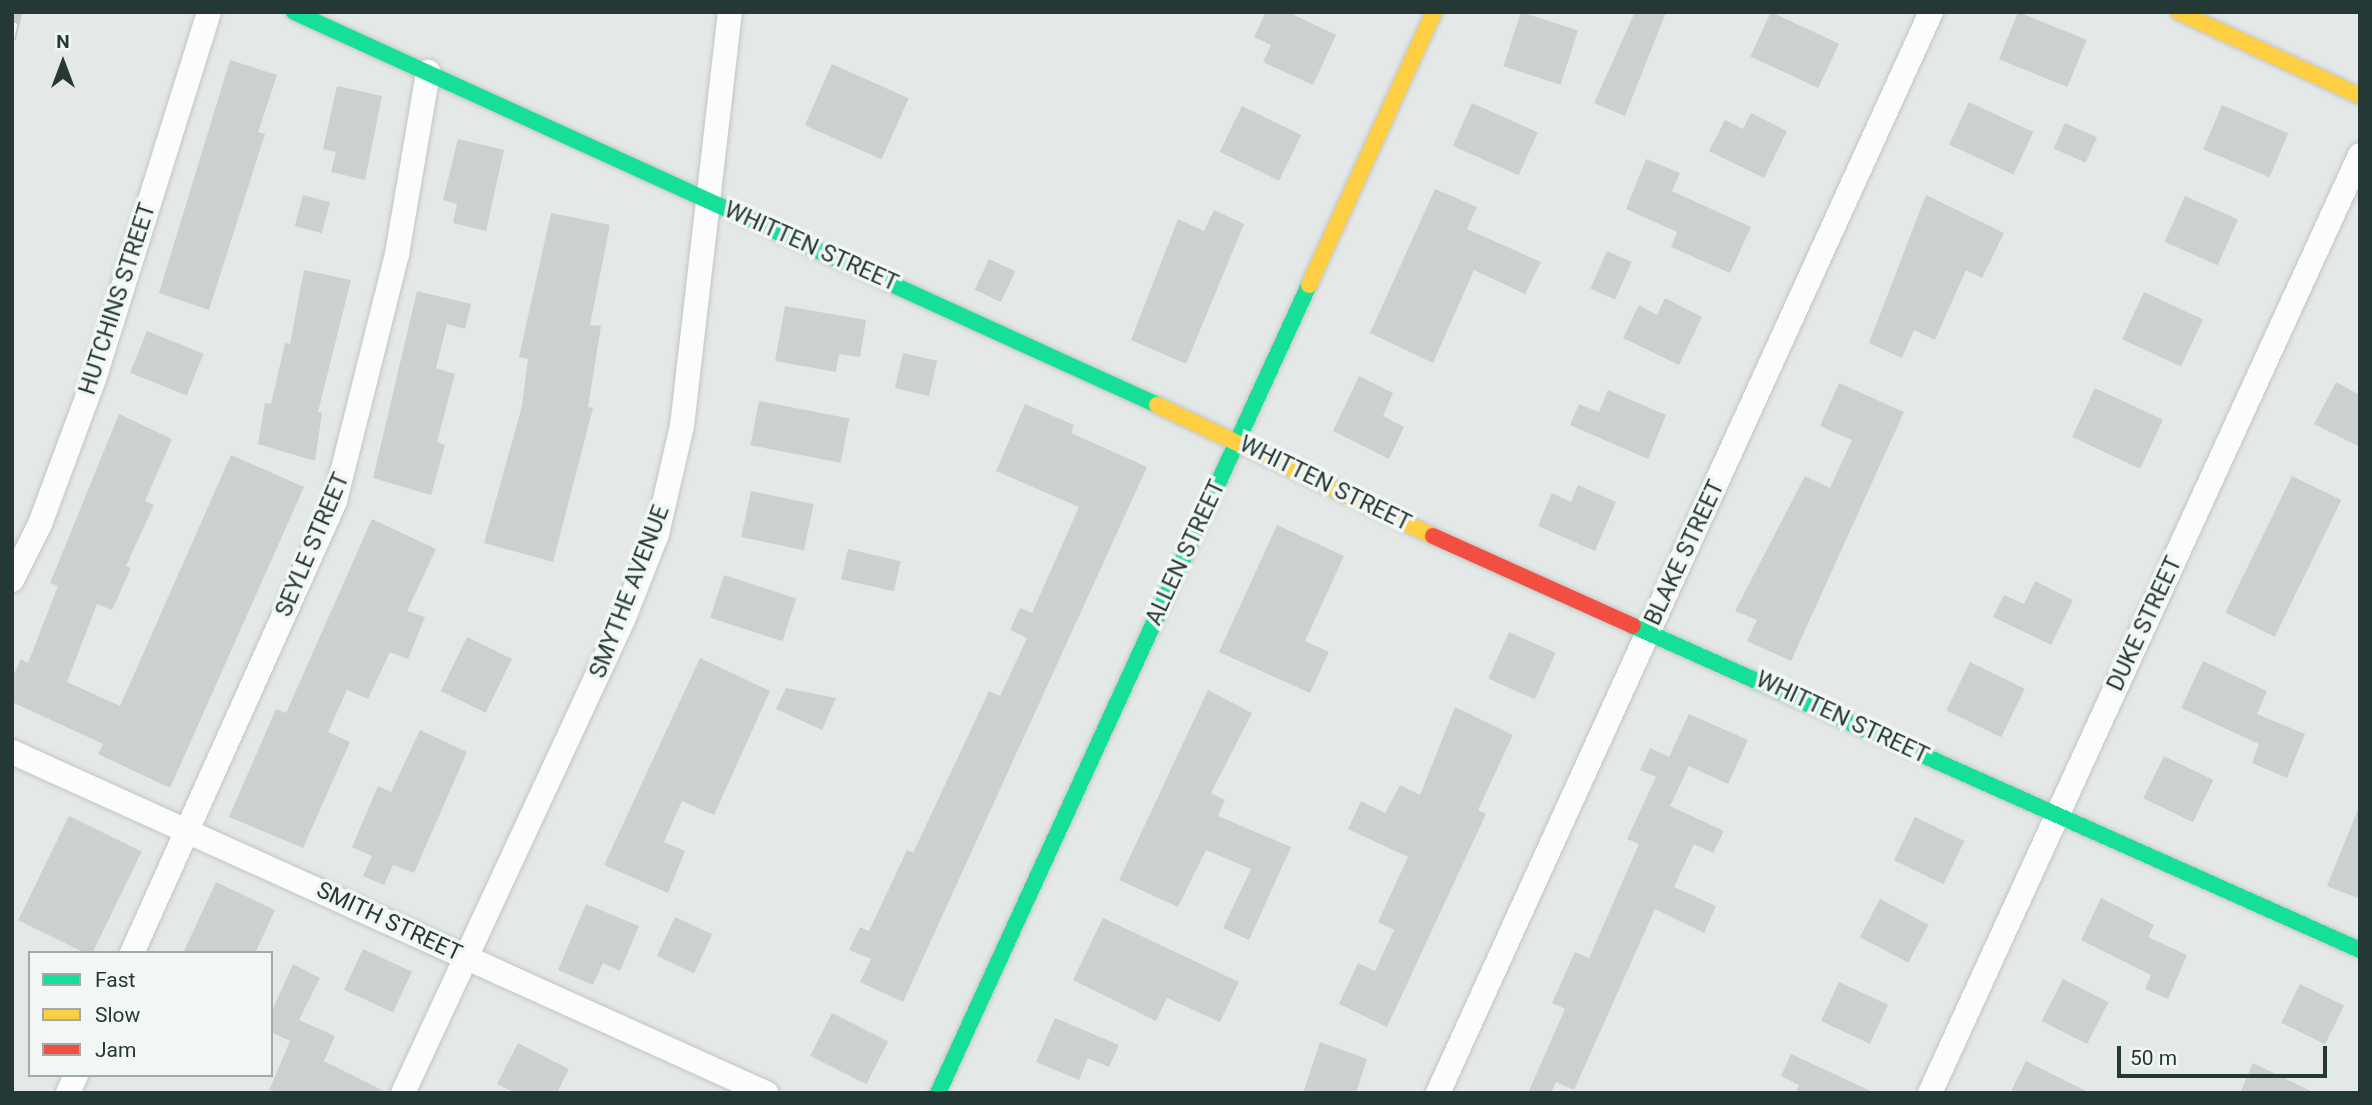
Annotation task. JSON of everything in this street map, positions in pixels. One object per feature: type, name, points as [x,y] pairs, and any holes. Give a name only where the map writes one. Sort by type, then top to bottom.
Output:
[{"type":"street","name":"HUTCHINS STREET","points":[[12,580],[40,524],[95,376],[209,12]]},
{"type":"street","name":"WHITTEN STREET","points":[[294,12],[1237,441],[1451,545],[1650,630],[2057,816],[2360,950]]},
{"type":"street","name":"SMYTHE AVENUE","points":[[403,1093],[624,620],[657,534],[682,426],[730,12]]},
{"type":"street","name":"ALLEN STREET","points":[[938,1093],[1434,12]]},
{"type":"street","name":"BLAKE STREET","points":[[1438,1093],[1931,12]]},
{"type":"street","points":[[2179,12],[2360,96]]},
{"type":"street","name":"SEYLE STREET","points":[[133,951],[335,501],[397,254],[428,72]]},
{"type":"street","name":"DUKE STREET","points":[[1930,1093],[2360,155]]},
{"type":"street","name":"SMITH STREET","points":[[12,752],[766,1093]]},
{"type":"street","points":[[68,1093],[75,1077]]},
{"type":"building","points":[[1266,12],[1288,12],[1336,35],[1313,85],[1263,62],[1271,45],[1254,37]]},
{"type":"building","points":[[1521,12],[1578,31],[1560,85],[1503,66]]},
{"type":"building","points":[[1635,12],[1666,12],[1625,116],[1594,103]]},
{"type":"building","points":[[1771,12],[1839,44],[1818,88],[1750,56]]},
{"type":"building","points":[[2018,12],[2087,40],[2068,87],[1999,59]]},
{"type":"building","points":[[230,60],[277,75],[258,132],[265,134],[209,310],[159,293]]},
{"type":"building","points":[[832,64],[909,98],[881,159],[805,125]]},
{"type":"building","points":[[337,86],[382,96],[365,180],[331,172],[336,152],[323,149]]},
{"type":"building","points":[[1969,102],[2033,132],[2013,175],[1949,145]]},
{"type":"building","points":[[1472,103],[1538,132],[1519,175],[1453,146]]},
{"type":"building","points":[[2222,105],[2288,133],[2270,177],[2203,149]]},
{"type":"building","points":[[1242,106],[1301,135],[1279,181],[1220,152]]},
{"type":"building","points":[[1751,113],[1787,131],[1764,178],[1709,151],[1725,120],[1743,129]]},
{"type":"building","points":[[2065,123],[2097,137],[2086,163],[2054,149]]},
{"type":"building","points":[[458,139],[504,150],[486,231],[453,223],[457,204],[443,200]]},
{"type":"building","points":[[1646,159],[1680,173],[1672,191],[1751,227],[1730,273],[1671,247],[1677,232],[1626,209]]},
{"type":"building","points":[[1435,189],[1477,207],[1467,229],[1541,262],[1525,294],[1474,270],[1433,363],[1370,333]]},
{"type":"building","points":[[303,195],[330,202],[322,233],[295,226]]},
{"type":"building","points":[[1926,195],[2004,233],[1982,278],[1966,270],[1935,340],[1914,330],[1902,358],[1869,343]]},
{"type":"building","points":[[2185,196],[2238,220],[2218,265],[2165,242]]},
{"type":"building","points":[[1214,210],[1244,224],[1186,364],[1131,340],[1178,219],[1204,231]]},
{"type":"building","points":[[551,213],[610,225],[590,325],[601,326],[588,407],[593,408],[553,562],[484,543],[522,406],[528,359],[519,357]]},
{"type":"building","points":[[1607,251],[1632,262],[1615,299],[1590,288]]},
{"type":"building","points":[[989,259],[1015,271],[1001,302],[975,290]]},
{"type":"building","points":[[304,270],[351,280],[318,412],[322,413],[315,461],[258,444],[265,403],[271,404],[285,343],[290,344]]},
{"type":"building","points":[[417,291],[471,304],[465,329],[447,324],[436,368],[455,374],[437,442],[445,445],[431,495],[373,478]]},
{"type":"building","points":[[2144,292],[2203,319],[2181,367],[2122,339]]},
{"type":"building","points":[[1665,298],[1702,317],[1679,365],[1623,338],[1639,305],[1657,315]]},
{"type":"building","points":[[785,306],[866,320],[860,357],[839,354],[836,372],[775,361]]},
{"type":"building","points":[[147,331],[204,354],[187,396],[130,373]]},
{"type":"building","points":[[903,353],[937,361],[929,396],[895,388]]},
{"type":"building","points":[[1359,376],[1393,393],[1383,416],[1404,427],[1389,459],[1333,431]]},
{"type":"building","points":[[2336,382],[2360,395],[2360,447],[2314,424]]},
{"type":"building","points":[[1839,383],[1904,412],[1791,661],[1747,641],[1757,620],[1735,611],[1805,476],[1830,488],[1852,440],[1820,426]]},
{"type":"building","points":[[2095,388],[2163,420],[2140,469],[2072,437]]},
{"type":"building","points":[[1608,390],[1666,415],[1648,459],[1570,425],[1579,404],[1599,412]]},
{"type":"building","points":[[759,401],[849,419],[841,463],[750,445]]},
{"type":"building","points":[[1025,404],[1074,425],[1071,433],[1147,467],[903,1002],[860,982],[871,959],[849,950],[860,927],[869,931],[907,850],[913,853],[989,691],[1000,696],[1027,638],[1010,630],[1020,608],[1032,613],[1079,507],[996,471]]},
{"type":"building","points":[[119,414],[172,439],[145,501],[154,505],[126,566],[131,568],[112,610],[97,604],[67,682],[120,706],[231,455],[304,487],[170,788],[98,754],[103,744],[12,702],[12,678],[21,659],[28,663],[58,586],[50,583]]},
{"type":"building","points":[[2292,476],[2341,500],[2275,637],[2225,613]]},
{"type":"building","points":[[1578,485],[1616,502],[1595,551],[1538,526],[1552,493],[1571,502]]},
{"type":"building","points":[[751,491],[814,504],[804,550],[741,537]]},
{"type":"building","points":[[372,519],[436,549],[407,611],[425,617],[408,659],[390,652],[368,699],[347,690],[328,732],[350,742],[303,848],[229,817],[276,709],[286,713]]},
{"type":"building","points":[[1277,525],[1344,556],[1305,641],[1329,652],[1310,693],[1219,652]]},
{"type":"building","points":[[848,549],[901,561],[894,591],[841,579]]},
{"type":"building","points":[[724,575],[796,598],[782,641],[710,618]]},
{"type":"building","points":[[2035,581],[2073,600],[2051,645],[1993,617],[2004,595],[2024,604]]},
{"type":"building","points":[[1509,632],[1556,653],[1535,699],[1488,679]]},
{"type":"building","points":[[467,637],[512,659],[486,713],[441,691]]},
{"type":"building","points":[[700,658],[770,691],[714,815],[682,801],[664,842],[685,851],[668,893],[604,865]]},
{"type":"building","points":[[2203,661],[2267,691],[2257,714],[2305,734],[2287,778],[2252,763],[2259,744],[2181,708]]},
{"type":"building","points":[[1970,662],[2025,689],[2001,737],[1946,711]]},
{"type":"building","points":[[786,688],[836,698],[822,730],[776,709]]},
{"type":"building","points":[[1208,690],[1252,713],[1211,793],[1225,800],[1218,816],[1291,847],[1249,940],[1223,928],[1251,869],[1206,850],[1178,907],[1119,880]]},
{"type":"building","points":[[1455,707],[1513,735],[1478,810],[1486,814],[1387,1027],[1339,1004],[1358,963],[1375,971],[1394,930],[1378,922],[1408,857],[1348,829],[1361,801],[1385,813],[1400,785],[1420,795]]},
{"type":"building","points":[[1689,714],[1748,740],[1728,784],[1689,766],[1670,806],[1724,831],[1713,853],[1694,844],[1674,887],[1716,906],[1704,933],[1655,909],[1574,1090],[1556,1082],[1551,1093],[1528,1093],[1565,1009],[1552,1003],[1575,952],[1589,958],[1639,844],[1627,839],[1656,777],[1640,770],[1650,748],[1669,757]]},
{"type":"building","points":[[420,730],[467,752],[414,873],[393,865],[384,885],[363,876],[372,856],[352,847],[378,786],[391,792]]},
{"type":"building","points":[[2164,756],[2213,780],[2193,822],[2143,798]]},
{"type":"building","points":[[2360,807],[2360,899],[2327,886]]},
{"type":"building","points":[[69,816],[142,852],[93,951],[81,951],[18,920]]},
{"type":"building","points":[[1915,817],[1964,841],[1943,884],[1894,860]]},
{"type":"building","points":[[216,882],[275,910],[256,951],[184,951]]},
{"type":"building","points":[[2101,898],[2154,925],[2148,937],[2187,955],[2168,999],[2145,989],[2151,975],[2081,940]]},
{"type":"building","points":[[1880,899],[1929,925],[1908,963],[1860,937]]},
{"type":"building","points":[[586,904],[639,926],[620,971],[603,963],[593,985],[558,970]]},
{"type":"building","points":[[675,917],[712,934],[694,973],[657,956]]},
{"type":"building","points":[[1103,918],[1239,982],[1220,1022],[1167,998],[1156,1021],[1073,980]]},
{"type":"building","points":[[363,949],[412,972],[393,1013],[344,990]]},
{"type":"building","points":[[293,964],[320,978],[299,1020],[335,1036],[324,1061],[388,1093],[268,1093],[290,1041],[273,1033],[273,1009]]},
{"type":"building","points":[[2063,979],[2108,1002],[2087,1044],[2042,1021]]},
{"type":"building","points":[[1839,982],[1888,1005],[1870,1044],[1821,1021]]},
{"type":"building","points":[[2300,984],[2344,1005],[2325,1044],[2281,1023]]},
{"type":"building","points":[[832,1013],[888,1042],[866,1084],[810,1056]]},
{"type":"building","points":[[1055,1018],[1119,1045],[1109,1067],[1088,1058],[1079,1080],[1036,1062]]},
{"type":"building","points":[[1320,1042],[1367,1059],[1356,1093],[1303,1093]]},
{"type":"building","points":[[518,1043],[569,1069],[557,1093],[515,1093],[497,1084]]},
{"type":"building","points":[[1791,1054],[1875,1093],[1796,1093],[1799,1085],[1781,1076]]},
{"type":"building","points":[[2026,1061],[2090,1093],[2010,1093]]},
{"type":"building","points":[[2253,1063],[2315,1093],[2240,1093]]},
{"type":"railway","points":[[12,39],[18,12]]},
{"type":"traffic: fast","points":[[294,12],[1157,405]]},
{"type":"traffic: fast","points":[[938,1093],[1309,285]]},
{"type":"traffic: fast","points":[[1633,626],[2360,950]]},
{"type":"traffic: slow","points":[[1309,285],[1434,12]]},
{"type":"traffic: slow","points":[[2179,12],[2360,96]]},
{"type":"traffic: slow","points":[[1157,405],[1433,536]]},
{"type":"traffic: jam","points":[[1433,536],[1633,626]]}]
